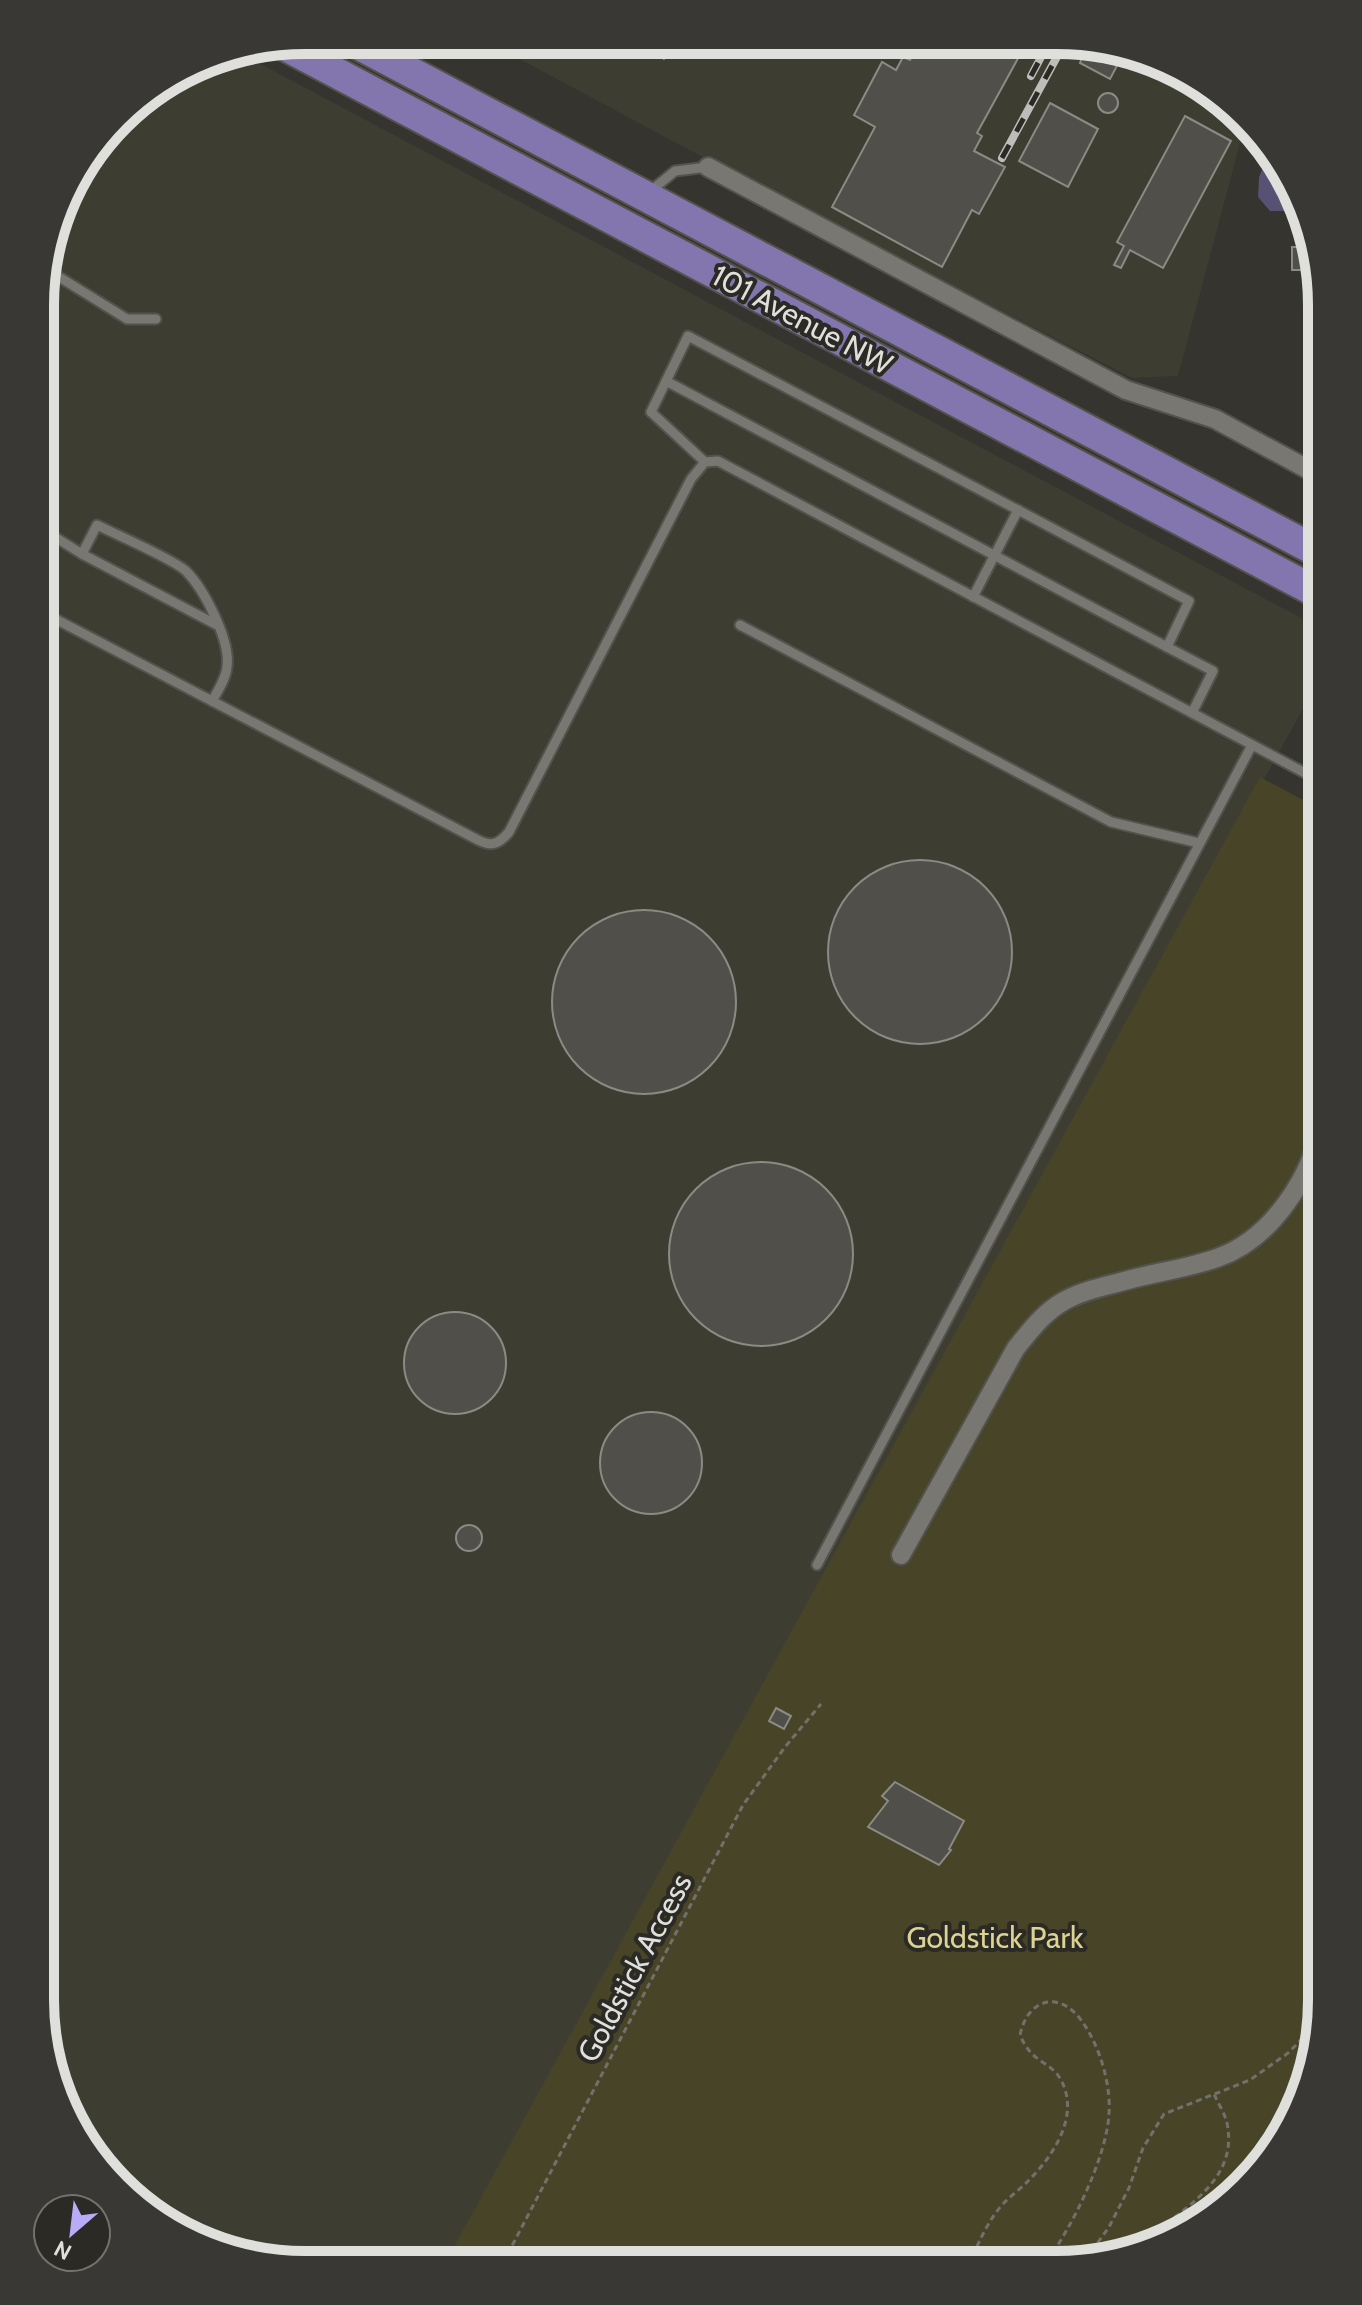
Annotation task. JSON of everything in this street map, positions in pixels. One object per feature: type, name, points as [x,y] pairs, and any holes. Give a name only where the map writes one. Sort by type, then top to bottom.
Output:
[{"type":"main road","name":"101 Avenue NW","points":[[301,54],[1308,587]]},
{"type":"main road","name":"101 Avenue NW","points":[[376,54],[1308,547]]},
{"type":"street","points":[[708,167],[1126,390],[1215,419],[1308,469]]},
{"type":"street","points":[[901,1555],[1016,1348],[1036,1324],[1053,1308],[1085,1292],[1220,1257],[1242,1245],[1284,1206],[1307,1167]]},
{"type":"lane","points":[[645,196],[675,171],[708,167]]},
{"type":"lane","points":[[56,275],[127,319],[156,319]]},
{"type":"lane","points":[[705,462],[651,412],[688,336],[1189,601],[1167,647]]},
{"type":"lane","points":[[666,381],[1213,671],[1192,713]]},
{"type":"lane","points":[[54,618],[478,840],[488,845],[501,842],[509,832],[691,479],[705,462],[718,461],[1308,774]]},
{"type":"lane","points":[[973,597],[1018,510]]},
{"type":"lane","points":[[82,554],[97,525],[184,570],[211,607],[226,649],[228,666],[212,701]]},
{"type":"lane","points":[[54,538],[217,625]]},
{"type":"lane","points":[[740,625],[1111,822],[1199,843]]},
{"type":"lane","points":[[817,1565],[1252,745]]},
{"type":"path","name":"Goldstick Access","points":[[509,2251],[743,1805],[821,1704]]},
{"type":"path","points":[[976,2251],[993,2216],[1039,2169],[1064,2130],[1067,2106],[1061,2080],[1030,2054],[1020,2035],[1026,2018],[1038,2004],[1045,2001],[1065,2005],[1083,2021],[1102,2062],[1110,2111],[1105,2144],[1066,2232],[1053,2251]]},
{"type":"path","points":[[1094,2247],[1109,2227],[1129,2188],[1143,2148],[1164,2114],[1250,2080],[1288,2053],[1305,2036]]},
{"type":"path","points":[[1160,2229],[1214,2183],[1228,2159],[1227,2122],[1214,2094]]},
{"type":"shaded area","points":[[510,54],[1090,56],[1153,73],[1183,88],[1210,106],[1242,135],[1178,376],[1132,378]]},
{"type":"shaded area","points":[[253,60],[1308,621],[1308,700],[455,2251],[272,2249],[209,2232],[152,2199],[127,2178],[106,2153],[73,2096],[59,2049],[54,2000],[54,305],[56,272],[73,209],[106,152],[139,116],[179,88],[224,67]]},
{"type":"shaded area","points":[[1264,164],[1290,211],[1270,211],[1258,197],[1259,177]]},
{"type":"green space","name":"Goldstick Park","points":[[1260,777],[1308,802],[1307,2017],[1295,2081],[1266,2140],[1223,2189],[1197,2209],[1153,2232],[1106,2246],[1057,2251],[452,2251]]},
{"type":"building","points":[[913,54],[1020,54],[977,133],[982,136],[974,151],[1005,167],[979,214],[972,210],[942,267],[832,207],[875,127],[854,115],[882,62],[896,70],[903,57],[910,60]]},
{"type":"building","points":[[1079,55],[1119,62],[1110,79],[1080,63],[1082,57]]},
{"type":"building","points":[[1108,93],[1115,96],[1118,103],[1115,110],[1108,113],[1101,110],[1098,103],[1101,96]]},
{"type":"building","points":[[1050,103],[1098,129],[1068,187],[1019,161]]},
{"type":"building","points":[[1185,116],[1231,141],[1163,268],[1130,250],[1121,268],[1114,265],[1124,246],[1117,242]]},
{"type":"building","points":[[1292,247],[1301,247],[1302,270],[1292,270]]},
{"type":"building","points":[[920,860],[955,867],[985,887],[1005,917],[1012,952],[1005,987],[985,1017],[955,1037],[920,1044],[885,1037],[855,1017],[835,987],[828,952],[835,917],[855,887],[885,867]]},
{"type":"building","points":[[644,910],[679,917],[709,937],[729,967],[736,1002],[729,1037],[709,1067],[679,1087],[644,1094],[609,1087],[579,1067],[559,1037],[552,1002],[559,967],[579,937],[609,917]]},
{"type":"building","points":[[761,1162],[796,1169],[826,1189],[846,1219],[853,1254],[846,1289],[826,1319],[796,1339],[761,1346],[726,1339],[696,1319],[676,1289],[669,1254],[676,1219],[696,1189],[726,1169]]},
{"type":"building","points":[[455,1312],[474,1316],[491,1327],[502,1344],[506,1363],[502,1382],[491,1399],[474,1410],[455,1414],[436,1410],[419,1399],[408,1382],[404,1363],[408,1344],[419,1327],[436,1316]]},
{"type":"building","points":[[651,1412],[670,1416],[687,1427],[698,1444],[702,1463],[698,1482],[687,1499],[670,1510],[651,1514],[632,1510],[615,1499],[604,1482],[600,1463],[604,1444],[615,1427],[632,1416]]},
{"type":"building","points":[[469,1525],[478,1529],[482,1538],[478,1547],[469,1551],[460,1547],[456,1538],[460,1529]]},
{"type":"building","points":[[776,1708],[791,1716],[784,1729],[769,1721]]},
{"type":"building","points":[[895,1782],[964,1821],[951,1850],[939,1865],[868,1827],[888,1801],[882,1796]]},
{"type":"railway","points":[[1031,76],[1043,54]]},
{"type":"railway","points":[[1002,158],[1058,54]]}]
